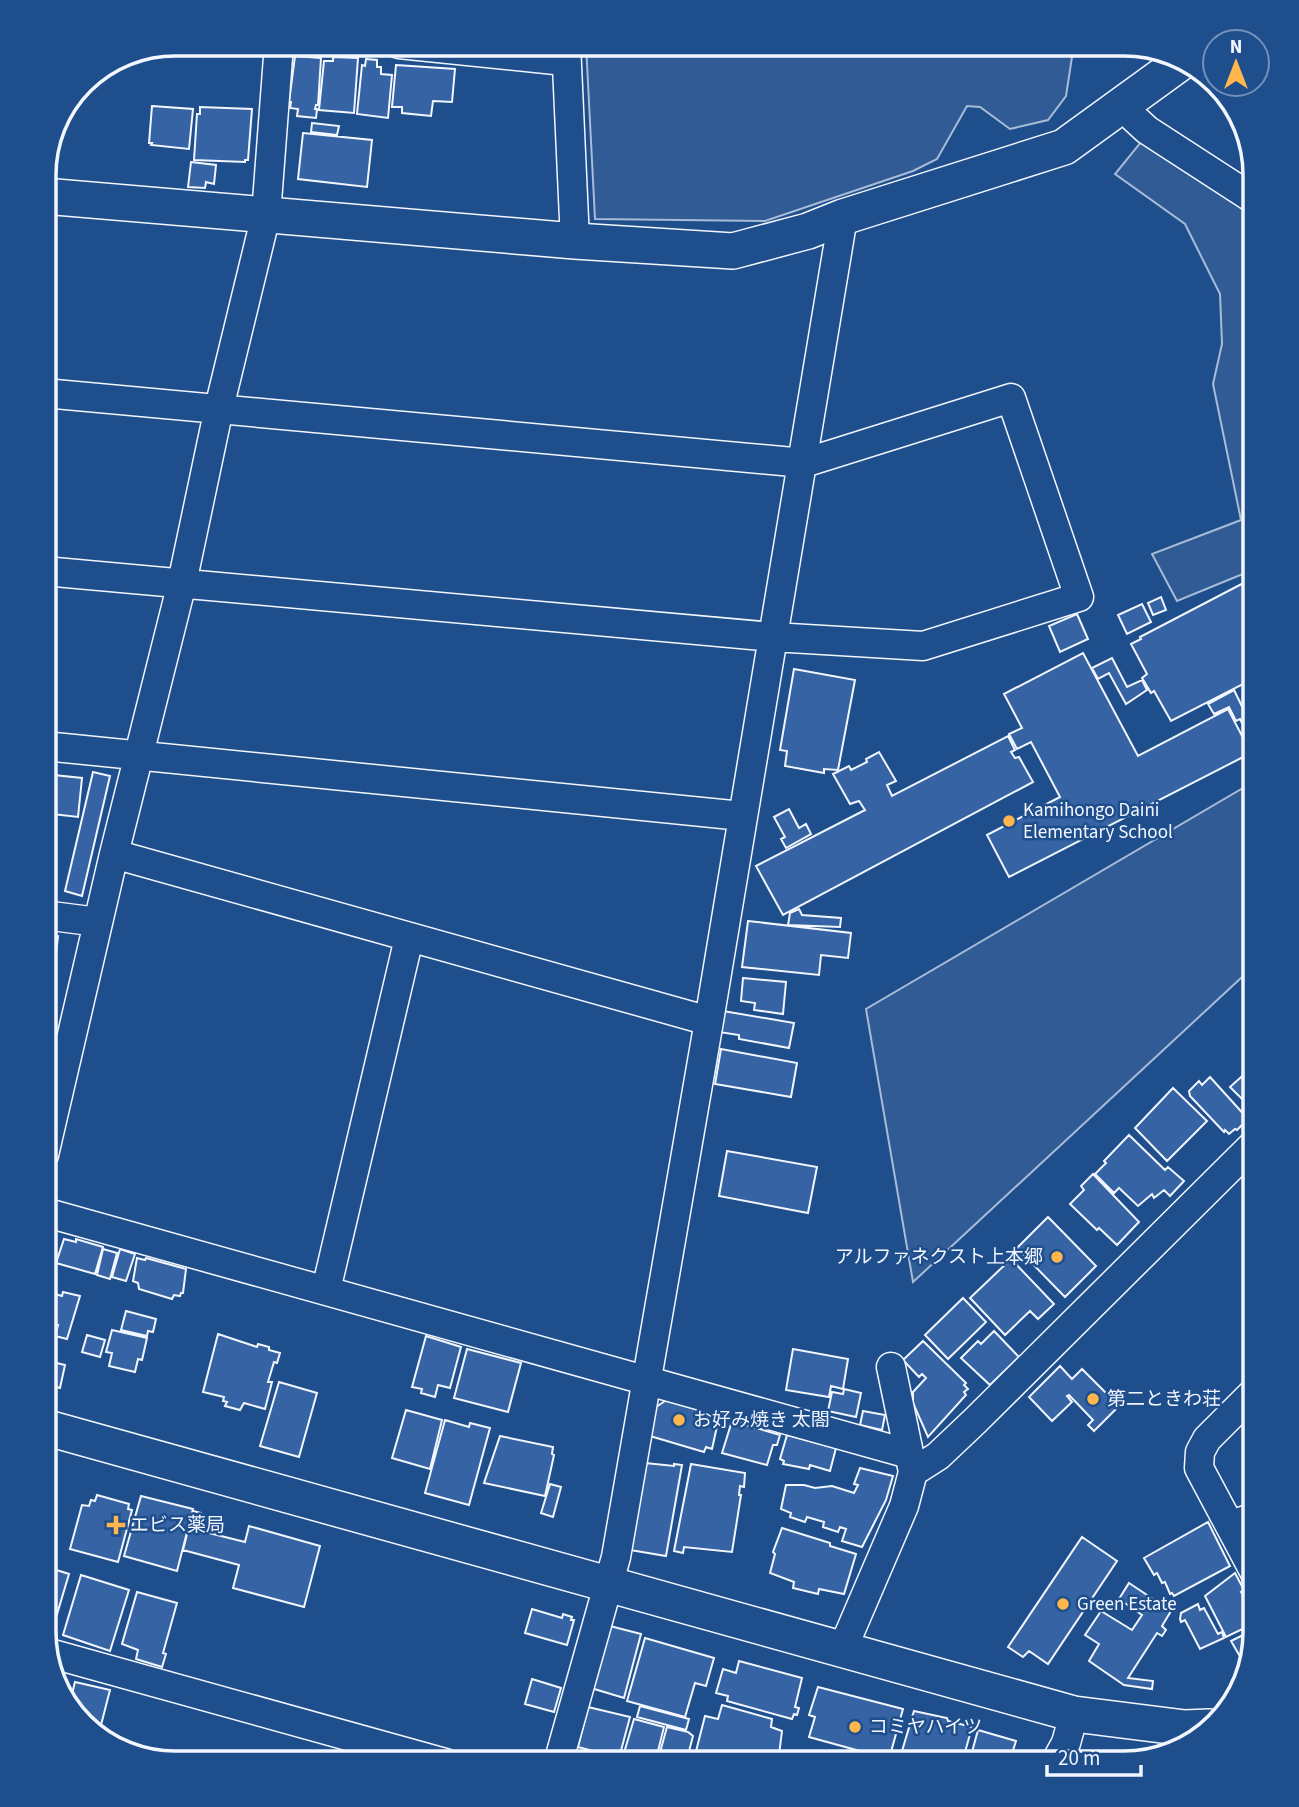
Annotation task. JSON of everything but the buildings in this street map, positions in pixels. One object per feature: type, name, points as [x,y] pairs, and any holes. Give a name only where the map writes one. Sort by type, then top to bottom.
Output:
[{"type":"street","points":[[56,1103],[114,854],[182,583],[219,408],[266,215],[278,56]]},
{"type":"street","points":[[565,56],[575,241]]},
{"type":"street","points":[[56,197],[575,241],[733,251],[808,231],[843,217],[1065,147],[1175,67]]},
{"type":"street","points":[[1124,105],[1147,130],[1243,192]]},
{"type":"street","points":[[561,1751],[616,1557],[804,463],[843,217]]},
{"type":"street","points":[[56,394],[804,463],[1011,398],[1079,597],[923,646],[773,637],[56,572]]},
{"type":"street","points":[[56,747],[742,816]]},
{"type":"street","points":[[114,854],[709,1021]]},
{"type":"street","points":[[56,917],[98,922]]},
{"type":"street","points":[[326,1290],[409,938]]},
{"type":"street","points":[[56,1215],[647,1380],[911,1463],[947,1448],[1243,1155]]},
{"type":"street","points":[[843,1648],[904,1506],[911,1463],[891,1367]]},
{"type":"street","points":[[1243,1403],[1207,1439],[1200,1452],[1199,1468],[1243,1521]]},
{"type":"street","points":[[56,1430],[1074,1714],[1195,1728]]},
{"type":"street","points":[[58,1655],[401,1751]]},
{"type":"street","points":[[1062,1751],[1074,1714]]},
{"type":"shaded area","points":[[587,56],[1072,56],[1066,96],[1048,120],[1010,129],[980,107],[967,106],[937,159],[913,171],[765,221],[595,219]]},
{"type":"shaded area","points":[[1141,142],[1243,206],[1243,574],[1177,601],[1152,554],[1241,520],[1213,384],[1222,344],[1220,294],[1185,224],[1115,174]]},
{"type":"shaded area","points":[[1243,788],[1243,976],[913,1282],[866,1009]]},
{"type":"place","name":"Kamihongo Daini Elementary School","points":[[1009,821]]},
{"type":"place","name":"アルファネクスト上本郷","points":[[1057,1257]]},
{"type":"place","name":"第二ときわ荘","points":[[1093,1399]]},
{"type":"place","name":"お好み焼き 太閤","points":[[679,1420]]},
{"type":"place","name":"エビス薬局","points":[[116,1525]]},
{"type":"place","name":"Green Estate","points":[[1063,1604]]},
{"type":"place","name":"コミヤハイツ","points":[[855,1727]]}]
